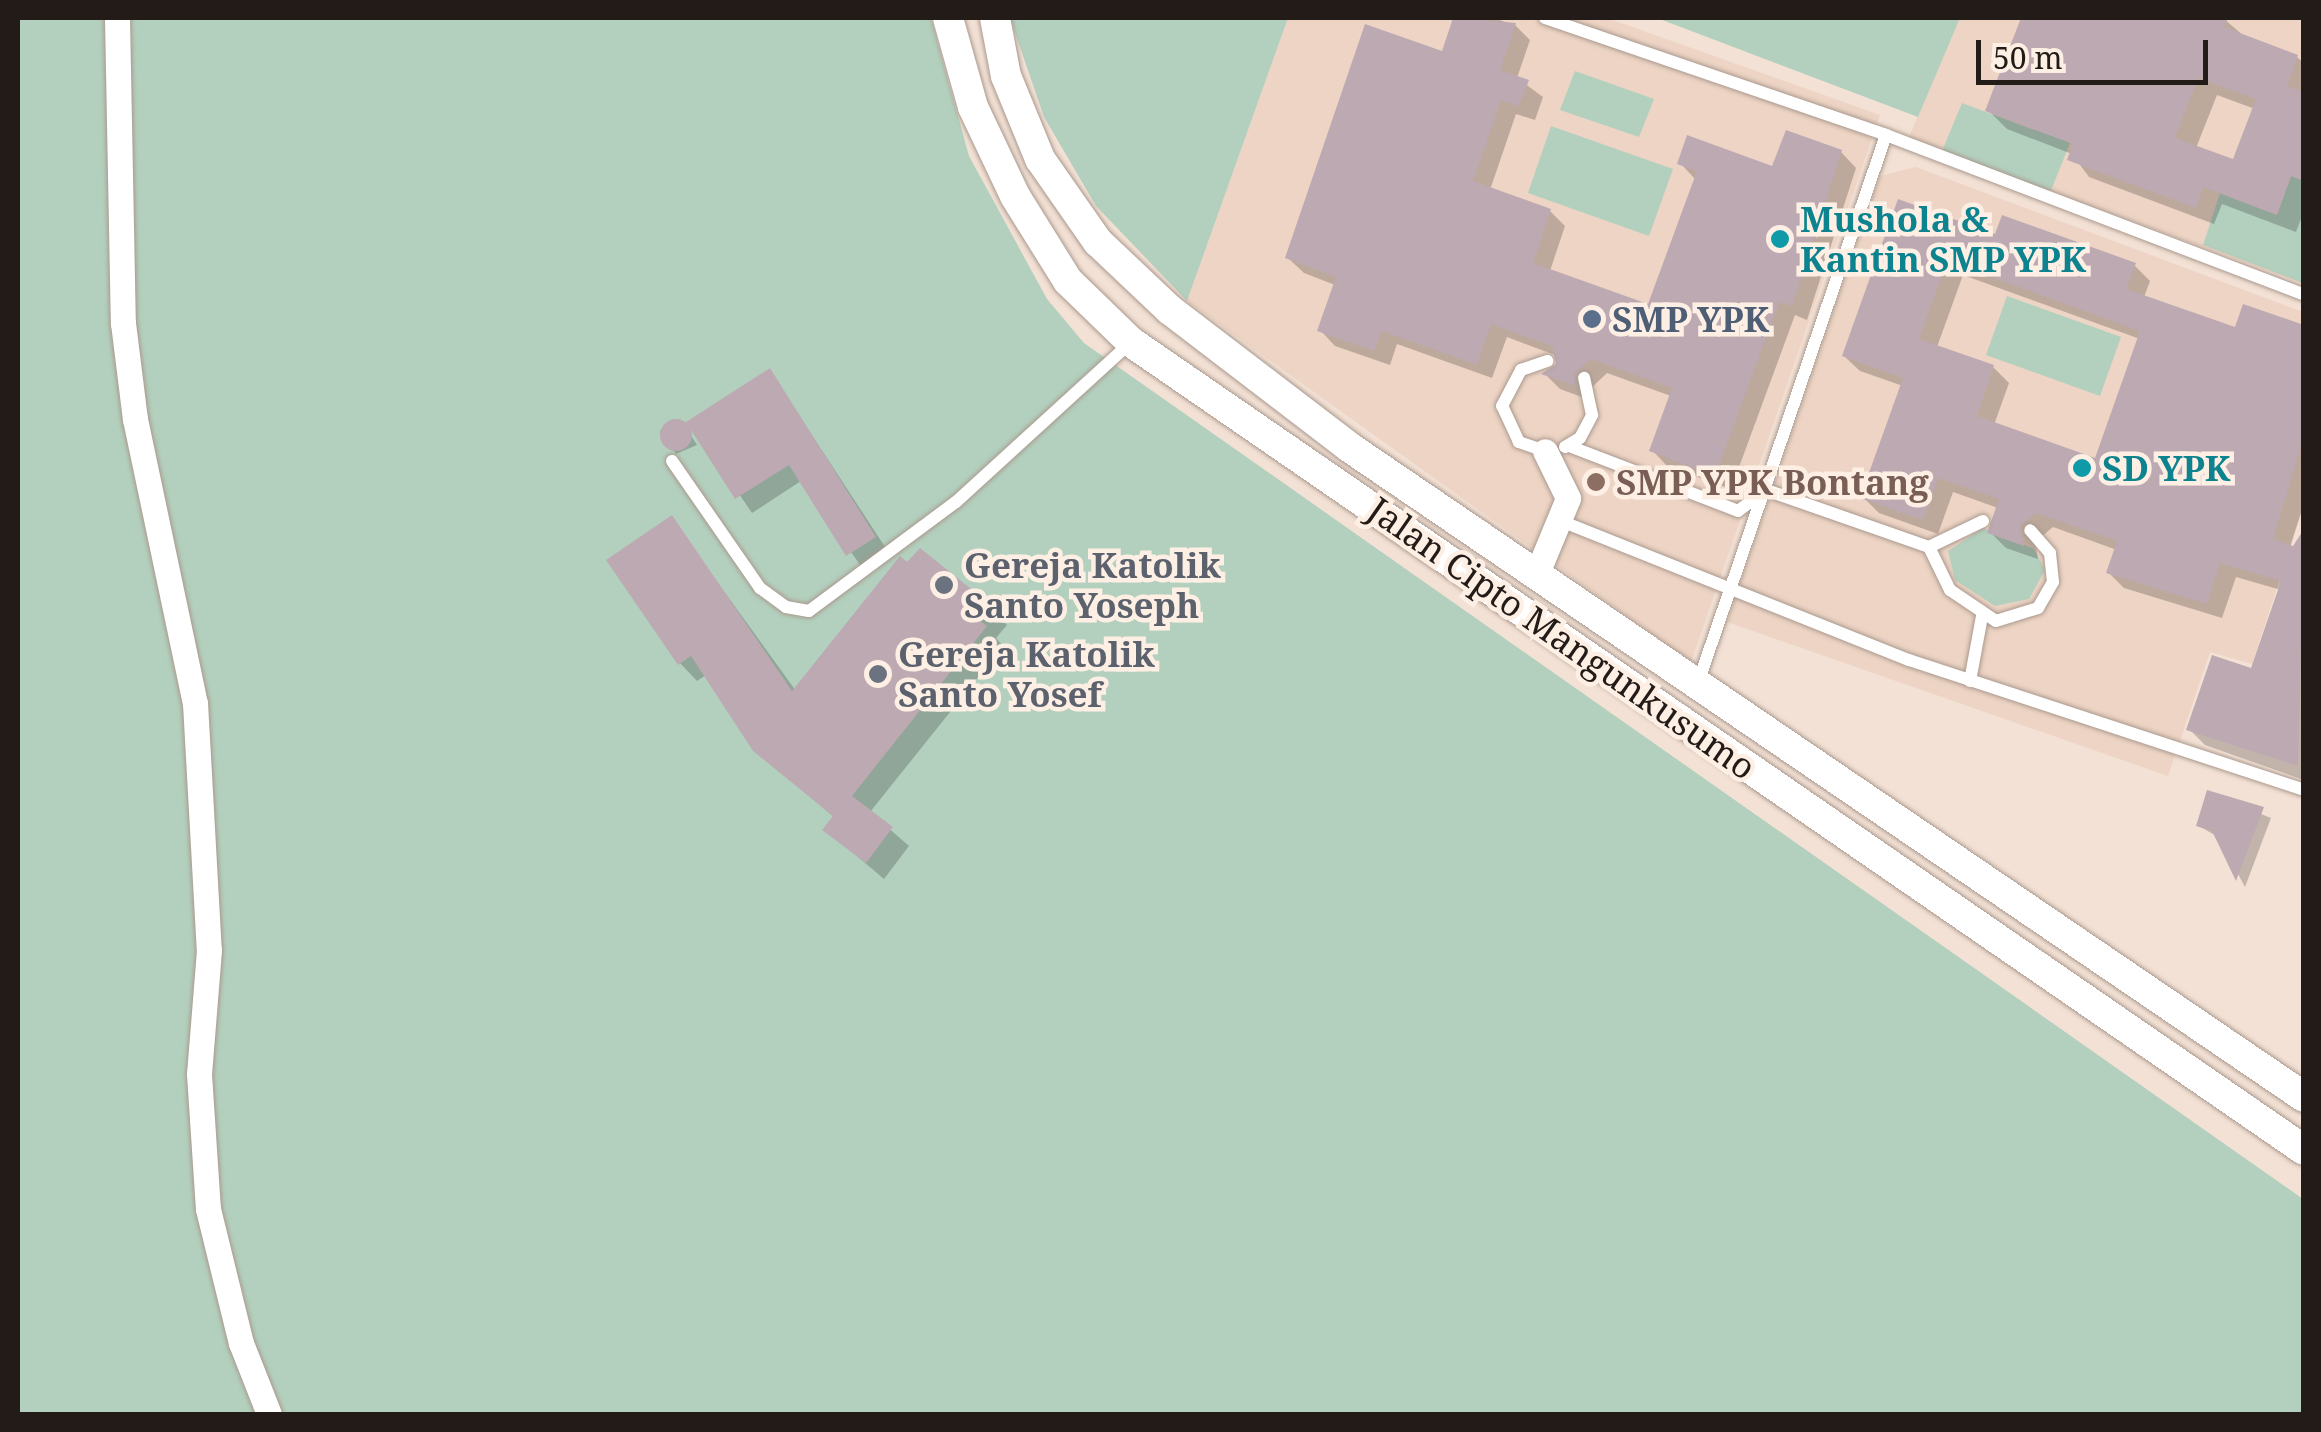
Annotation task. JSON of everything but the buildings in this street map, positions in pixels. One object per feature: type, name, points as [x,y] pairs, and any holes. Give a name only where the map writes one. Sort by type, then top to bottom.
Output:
[{"type":"street","points":[[117,18],[123,322],[135,419],[195,703],[209,950],[199,1074],[208,1210],[241,1343],[269,1414]]},
{"type":"street","name":"Jalan Cipto Mangunkusumo","points":[[948,18],[973,107],[1015,196],[1068,281],[1130,342],[2304,1150]]},
{"type":"street","name":"Jalan Cipto Mangunkusumo","points":[[995,18],[1006,76],[1040,159],[1098,242],[1170,310],[1349,447],[1699,680],[2304,1097]]},
{"type":"street","points":[[1537,572],[1568,498],[1557,448]]},
{"type":"street","points":[[2053,978],[2077,940]]},
{"type":"lane","points":[[1545,18],[1886,135],[2304,295]]},
{"type":"lane","points":[[1699,680],[1886,135]]},
{"type":"lane","points":[[672,462],[760,588],[786,607],[809,611],[956,502],[1130,342]]},
{"type":"lane","points":[[1546,360],[1520,370],[1502,406],[1519,442],[1557,448],[1738,511],[1753,527]]},
{"type":"lane","points":[[1557,448],[1592,415],[1584,378]]},
{"type":"lane","points":[[1738,511],[1766,490]]},
{"type":"lane","points":[[1766,490],[1929,547],[1950,590],[1982,616],[2026,617],[2048,596],[2050,552],[2030,530]]},
{"type":"lane","points":[[1560,521],[1731,594],[1970,680],[2304,790]]},
{"type":"lane","points":[[1929,547],[1983,521]]},
{"type":"lane","points":[[1970,680],[1982,616]]},
{"type":"shaded area","name":"SMP YPK Bontang","points":[[1288,18],[1607,18],[1880,115],[1691,662],[1187,301]]},
{"type":"shaded area","points":[[1960,18],[2303,18],[2303,284],[1908,139]]},
{"type":"shaded area","points":[[1916,167],[2303,312],[2303,509],[2252,664],[2210,652],[2168,776],[1727,622],[1880,176]]},
{"type":"green space","points":[[18,18],[931,18],[969,156],[1047,299],[1084,343],[2303,1199],[2303,1414],[18,1414]]},
{"type":"green space","points":[[1010,18],[1288,18],[1187,301],[1096,206],[1044,117]]},
{"type":"green space","points":[[1657,18],[1960,18],[1918,117]]},
{"type":"green space","points":[[1575,71],[1654,99],[1639,137],[1560,110]]},
{"type":"green space","points":[[1962,103],[2034,130],[2082,113],[2050,193],[1942,151]]},
{"type":"green space","points":[[1551,126],[1673,169],[1649,236],[1528,193]]},
{"type":"green space","points":[[2303,170],[2303,283],[2203,245],[2220,193],[2277,215],[2291,176],[2300,179]]},
{"type":"green space","points":[[2007,296],[2121,337],[2100,396],[1986,355]]},
{"type":"green space","points":[[1983,528],[2034,549],[2045,570],[2029,599],[1995,606],[1955,580],[1948,551]]},
{"type":"place","name":"Mushola & Kantin SMP YPK","points":[[1780,239]]},
{"type":"place","name":"SMP YPK","points":[[1592,319]]},
{"type":"place","name":"SD YPK","points":[[2082,468]]},
{"type":"place","name":"SMP YPK Bontang","points":[[1596,482]]},
{"type":"place","name":"Gereja Katolik Santo Yoseph","points":[[944,585]]},
{"type":"place","name":"Gereja Katolik Santo Yosef","points":[[878,674]]}]
